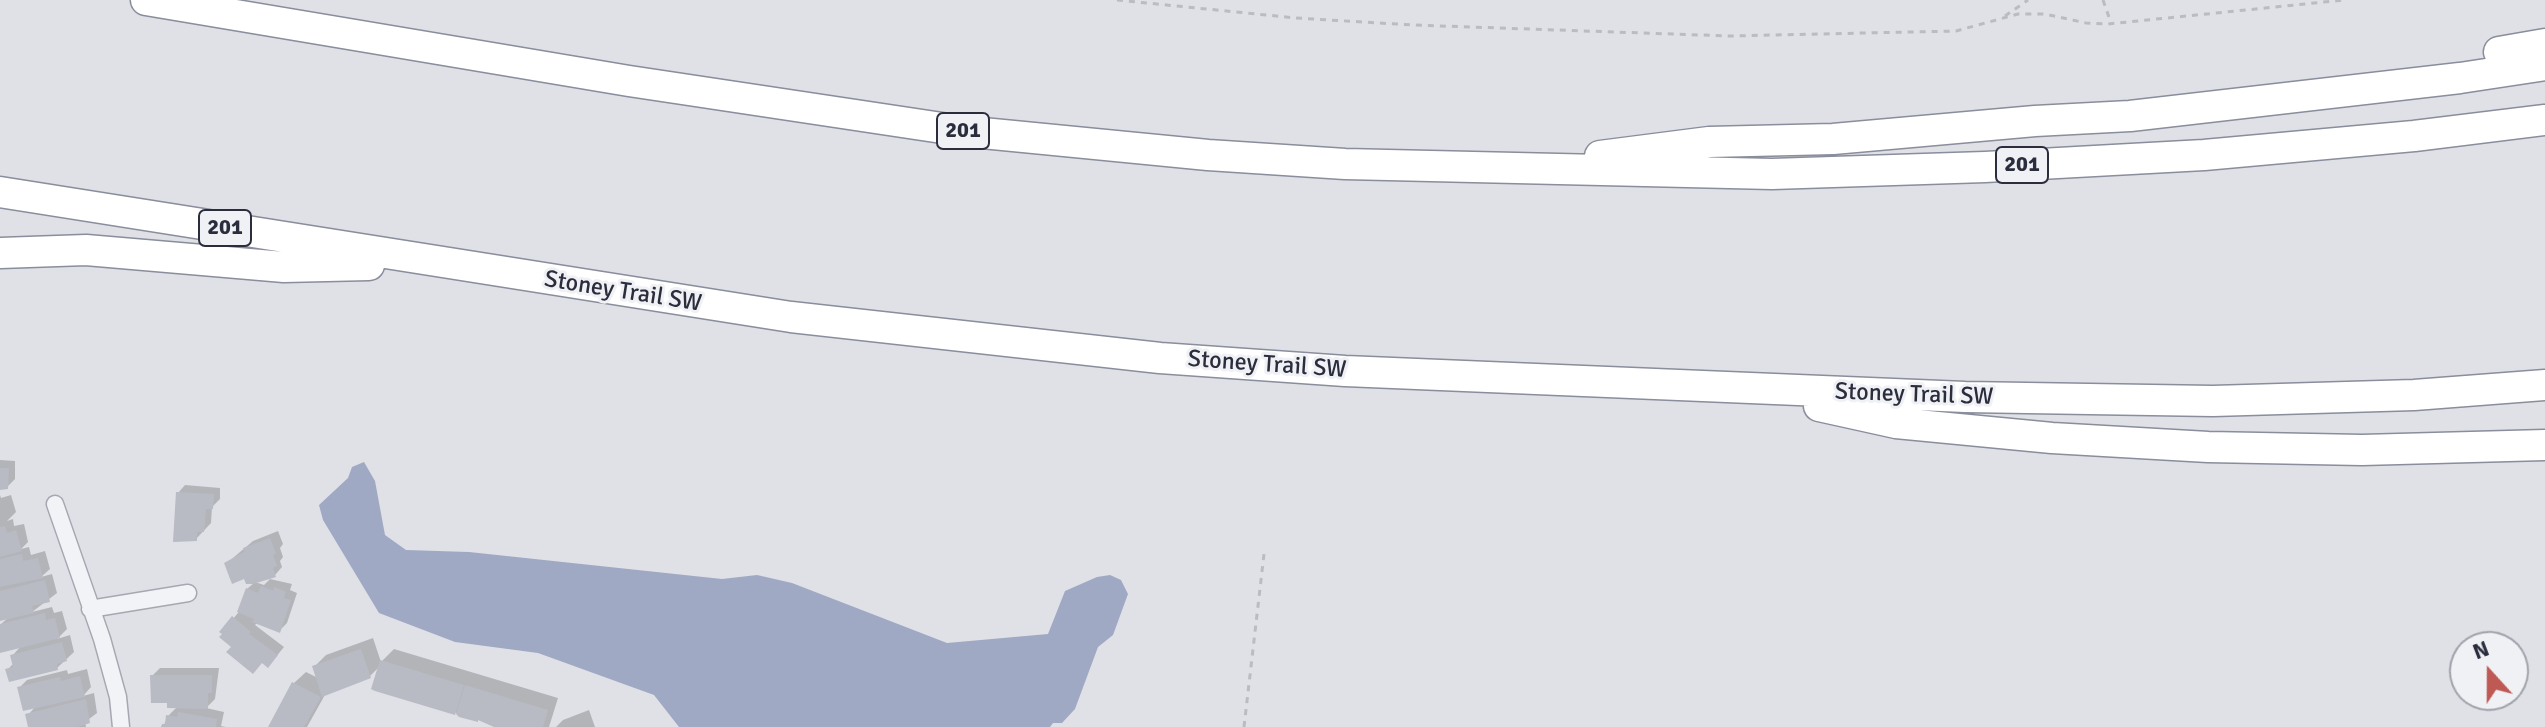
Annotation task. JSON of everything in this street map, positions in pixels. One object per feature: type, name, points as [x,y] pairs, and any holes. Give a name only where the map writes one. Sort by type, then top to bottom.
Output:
[{"type":"highway","name":"201","points":[[146,0],[629,81],[962,131],[1208,155],[1497,169],[1772,174],[1985,167],[2219,153],[2414,136],[2545,120]]},
{"type":"highway","points":[[2130,116],[2545,44]]},
{"type":"highway","points":[[1497,169],[1709,142],[1833,139],[2130,116],[2460,78],[2545,65]]},
{"type":"highway","name":"Stoney Trail SW","points":[[0,192],[791,317],[1130,355],[1345,371],[1965,397],[2213,401],[2414,395],[2545,385]]},
{"type":"highway","points":[[0,253],[86,250],[284,267],[449,264]]},
{"type":"highway","points":[[1743,390],[1896,423],[2052,438],[2208,447],[2331,449],[2545,445]]},
{"type":"street","points":[[55,504],[102,639],[118,697],[121,727]]},
{"type":"street","points":[[90,609],[188,593]]},
{"type":"path","points":[[1117,0],[1296,18],[1413,25],[1729,36],[1956,31],[2018,14],[2045,14],[2086,23],[2111,24],[2344,0]]},
{"type":"path","points":[[2002,18],[2028,0]]},
{"type":"path","points":[[2103,0],[2111,24]]},
{"type":"path","points":[[1244,727],[1264,554]]},
{"type":"water","points":[[364,462],[375,481],[385,535],[406,550],[469,552],[722,579],[757,575],[792,583],[947,643],[1048,634],[1065,591],[1097,577],[1110,575],[1121,580],[1128,594],[1113,635],[1098,647],[1075,709],[1062,723],[1053,723],[1050,727],[679,727],[654,695],[538,653],[455,642],[379,613],[323,520],[319,505],[348,478],[352,467]]},
{"type":"building","points":[[0,468],[9,468],[8,489],[0,490]]},
{"type":"building","points":[[176,492],[214,494],[213,509],[206,509],[204,532],[197,532],[197,541],[173,542]]},
{"type":"building","points":[[5,526],[7,533],[16,530],[22,551],[0,557],[0,527]]},
{"type":"building","points":[[270,538],[276,554],[273,555],[277,566],[273,568],[276,577],[253,584],[246,584],[244,579],[232,584],[224,563],[244,552],[243,548]]},
{"type":"building","points":[[22,554],[23,561],[38,558],[43,578],[0,587],[0,559]]},
{"type":"building","points":[[45,580],[50,602],[32,606],[34,613],[0,621],[0,591]]},
{"type":"building","points":[[261,586],[286,592],[284,598],[291,600],[280,633],[252,622],[254,619],[237,612],[246,588],[258,593]]},
{"type":"building","points":[[45,613],[46,620],[55,618],[60,638],[0,653],[0,624]]},
{"type":"building","points":[[232,616],[251,632],[249,634],[278,655],[268,668],[262,663],[253,674],[226,652],[231,647],[219,637],[222,634],[219,632]]},
{"type":"building","points":[[62,642],[67,661],[57,664],[58,670],[9,682],[5,669],[13,667],[10,655]]},
{"type":"building","points":[[361,649],[371,678],[322,697],[312,666]]},
{"type":"building","points":[[380,660],[464,685],[455,715],[371,689]]},
{"type":"building","points":[[150,675],[212,675],[208,709],[167,708],[167,703],[151,703]]},
{"type":"building","points":[[80,676],[85,697],[23,711],[17,687],[60,677],[61,681]]},
{"type":"building","points":[[292,682],[321,697],[303,727],[268,727]]},
{"type":"building","points":[[465,685],[548,710],[543,727],[494,727],[459,717],[456,714]]},
{"type":"building","points":[[86,699],[90,723],[78,727],[28,727],[25,714]]},
{"type":"building","points":[[178,712],[217,719],[216,727],[161,727],[165,724],[166,715],[177,717]]}]
